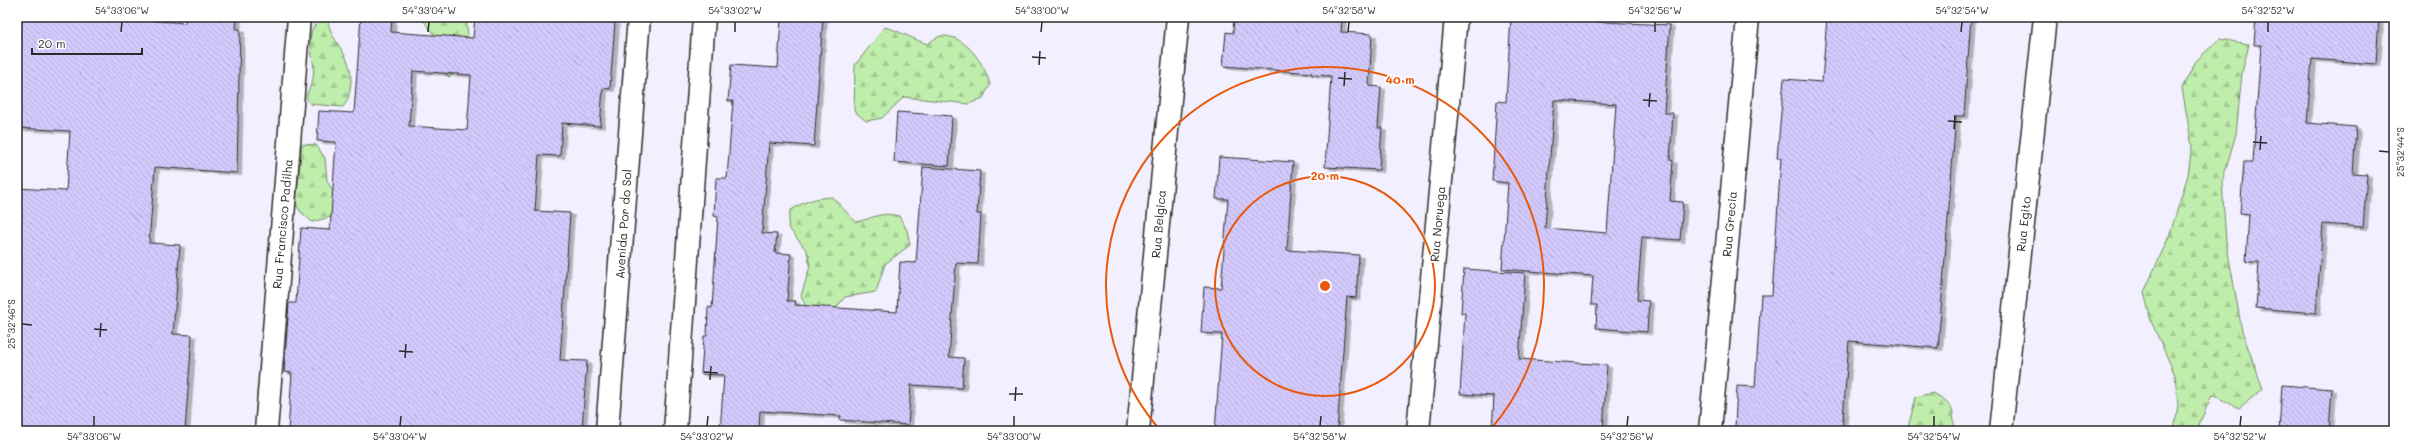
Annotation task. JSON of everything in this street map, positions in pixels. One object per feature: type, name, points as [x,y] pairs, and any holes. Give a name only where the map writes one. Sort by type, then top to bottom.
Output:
[{"type":"street","name":"Rua Francisco Padilha","points":[[266,431],[299,17]]},
{"type":"street","name":"Avenida Por do Sol","points":[[607,431],[639,17]]},
{"type":"street","points":[[675,431],[704,17]]},
{"type":"street","name":"Rua Belgica","points":[[1138,431],[1178,17]]},
{"type":"street","name":"Rua Noruega","points":[[1418,431],[1456,17]]},
{"type":"street","name":"Rua Grecia","points":[[1710,431],[1748,17]]},
{"type":"street","name":"Rua Egito","points":[[2001,431],[2045,17]]},
{"type":"green space","points":[[322,17],[327,17],[334,37],[350,67],[350,90],[347,101],[343,107],[311,104],[306,98],[312,83],[314,70],[311,46],[312,30],[315,23]]},
{"type":"green space","points":[[421,17],[466,17],[468,38],[461,69],[449,77],[437,68],[437,39]]},
{"type":"green space","points":[[885,27],[927,44],[941,36],[950,37],[966,45],[984,68],[990,85],[983,98],[969,104],[904,97],[882,118],[866,121],[854,111],[855,65]]},
{"type":"green space","points":[[2219,39],[2249,44],[2242,73],[2236,134],[2222,182],[2226,241],[2242,331],[2263,389],[2239,408],[2212,395],[2200,422],[2199,431],[2174,431],[2178,405],[2175,375],[2151,321],[2144,292],[2170,234],[2188,175],[2192,146],[2182,88],[2196,61]]},
{"type":"green space","points":[[302,144],[316,145],[325,158],[327,181],[335,194],[334,216],[312,222],[300,211],[296,204]]},
{"type":"green space","points":[[832,197],[856,222],[887,214],[899,216],[907,230],[910,245],[885,264],[876,292],[845,297],[835,309],[807,309],[801,296],[810,266],[807,251],[788,227],[790,211],[810,201]]},
{"type":"green space","points":[[1932,393],[1939,396],[1951,407],[1954,417],[1954,431],[1907,431],[1916,397]]},
{"type":"building","points":[[17,17],[107,17],[185,23],[186,17],[237,17],[236,29],[240,29],[237,173],[155,167],[149,243],[180,245],[173,334],[192,335],[185,431],[17,431],[17,188],[66,191],[70,131],[17,128]]},
{"type":"building","points":[[361,17],[392,17],[391,32],[473,38],[475,17],[578,17],[577,19],[615,22],[610,89],[603,88],[600,126],[562,123],[560,156],[539,155],[535,211],[570,213],[560,360],[587,361],[582,429],[554,427],[554,431],[288,431],[292,373],[284,372],[289,303],[296,303],[301,228],[330,230],[336,142],[317,141],[319,111],[354,113]],"holes":[[[413,71],[471,75],[467,130],[409,126]]]},
{"type":"building","points":[[781,17],[823,17],[814,146],[769,143],[762,233],[777,234],[775,253],[791,254],[787,301],[796,301],[795,305],[897,312],[900,262],[916,263],[923,167],[980,171],[977,214],[981,214],[978,264],[956,263],[949,357],[964,358],[962,388],[911,385],[908,425],[840,420],[841,416],[760,411],[759,431],[720,431],[724,375],[701,374],[704,336],[707,336],[708,307],[712,308],[718,217],[714,216],[716,178],[727,178],[733,101],[728,101],[731,65],[778,68]]},
{"type":"building","points":[[1234,17],[1342,17],[1341,32],[1372,34],[1369,86],[1381,87],[1378,128],[1382,128],[1379,170],[1325,167],[1331,76],[1312,75],[1312,73],[1223,66],[1226,32],[1233,33]]},
{"type":"building","points":[[1511,17],[1559,17],[1559,20],[1670,25],[1664,113],[1673,113],[1670,160],[1673,161],[1670,201],[1683,202],[1680,240],[1642,237],[1637,300],[1649,301],[1647,332],[1596,328],[1597,305],[1591,305],[1593,276],[1502,269],[1508,183],[1492,181],[1497,101],[1506,102]],"holes":[[[1554,100],[1616,104],[1607,233],[1545,228]]]},
{"type":"building","points":[[1827,17],[1971,17],[1964,116],[1956,116],[1938,348],[1849,341],[1842,431],[1735,427],[1737,386],[1755,387],[1761,295],[1772,295],[1781,158],[1777,158],[1784,79],[1822,82]]},
{"type":"building","points":[[2256,17],[2379,17],[2376,64],[2312,59],[2307,123],[2356,127],[2353,174],[2367,175],[2363,227],[2323,224],[2316,313],[2256,308],[2259,262],[2246,262],[2249,214],[2240,213],[2244,162],[2253,162],[2261,45],[2254,45]]},
{"type":"building","points":[[897,112],[952,116],[949,166],[894,162]]},
{"type":"building","points":[[1219,157],[1293,162],[1287,250],[1359,255],[1356,298],[1347,297],[1337,431],[1215,431],[1222,334],[1201,333],[1204,287],[1221,288],[1228,199],[1216,199]]},
{"type":"building","points":[[1464,269],[1525,273],[1519,359],[1607,365],[1603,431],[1492,431],[1494,396],[1460,394],[1465,313],[1461,313]]},
{"type":"building","points":[[2282,385],[2332,389],[2329,431],[2279,431]]}]
